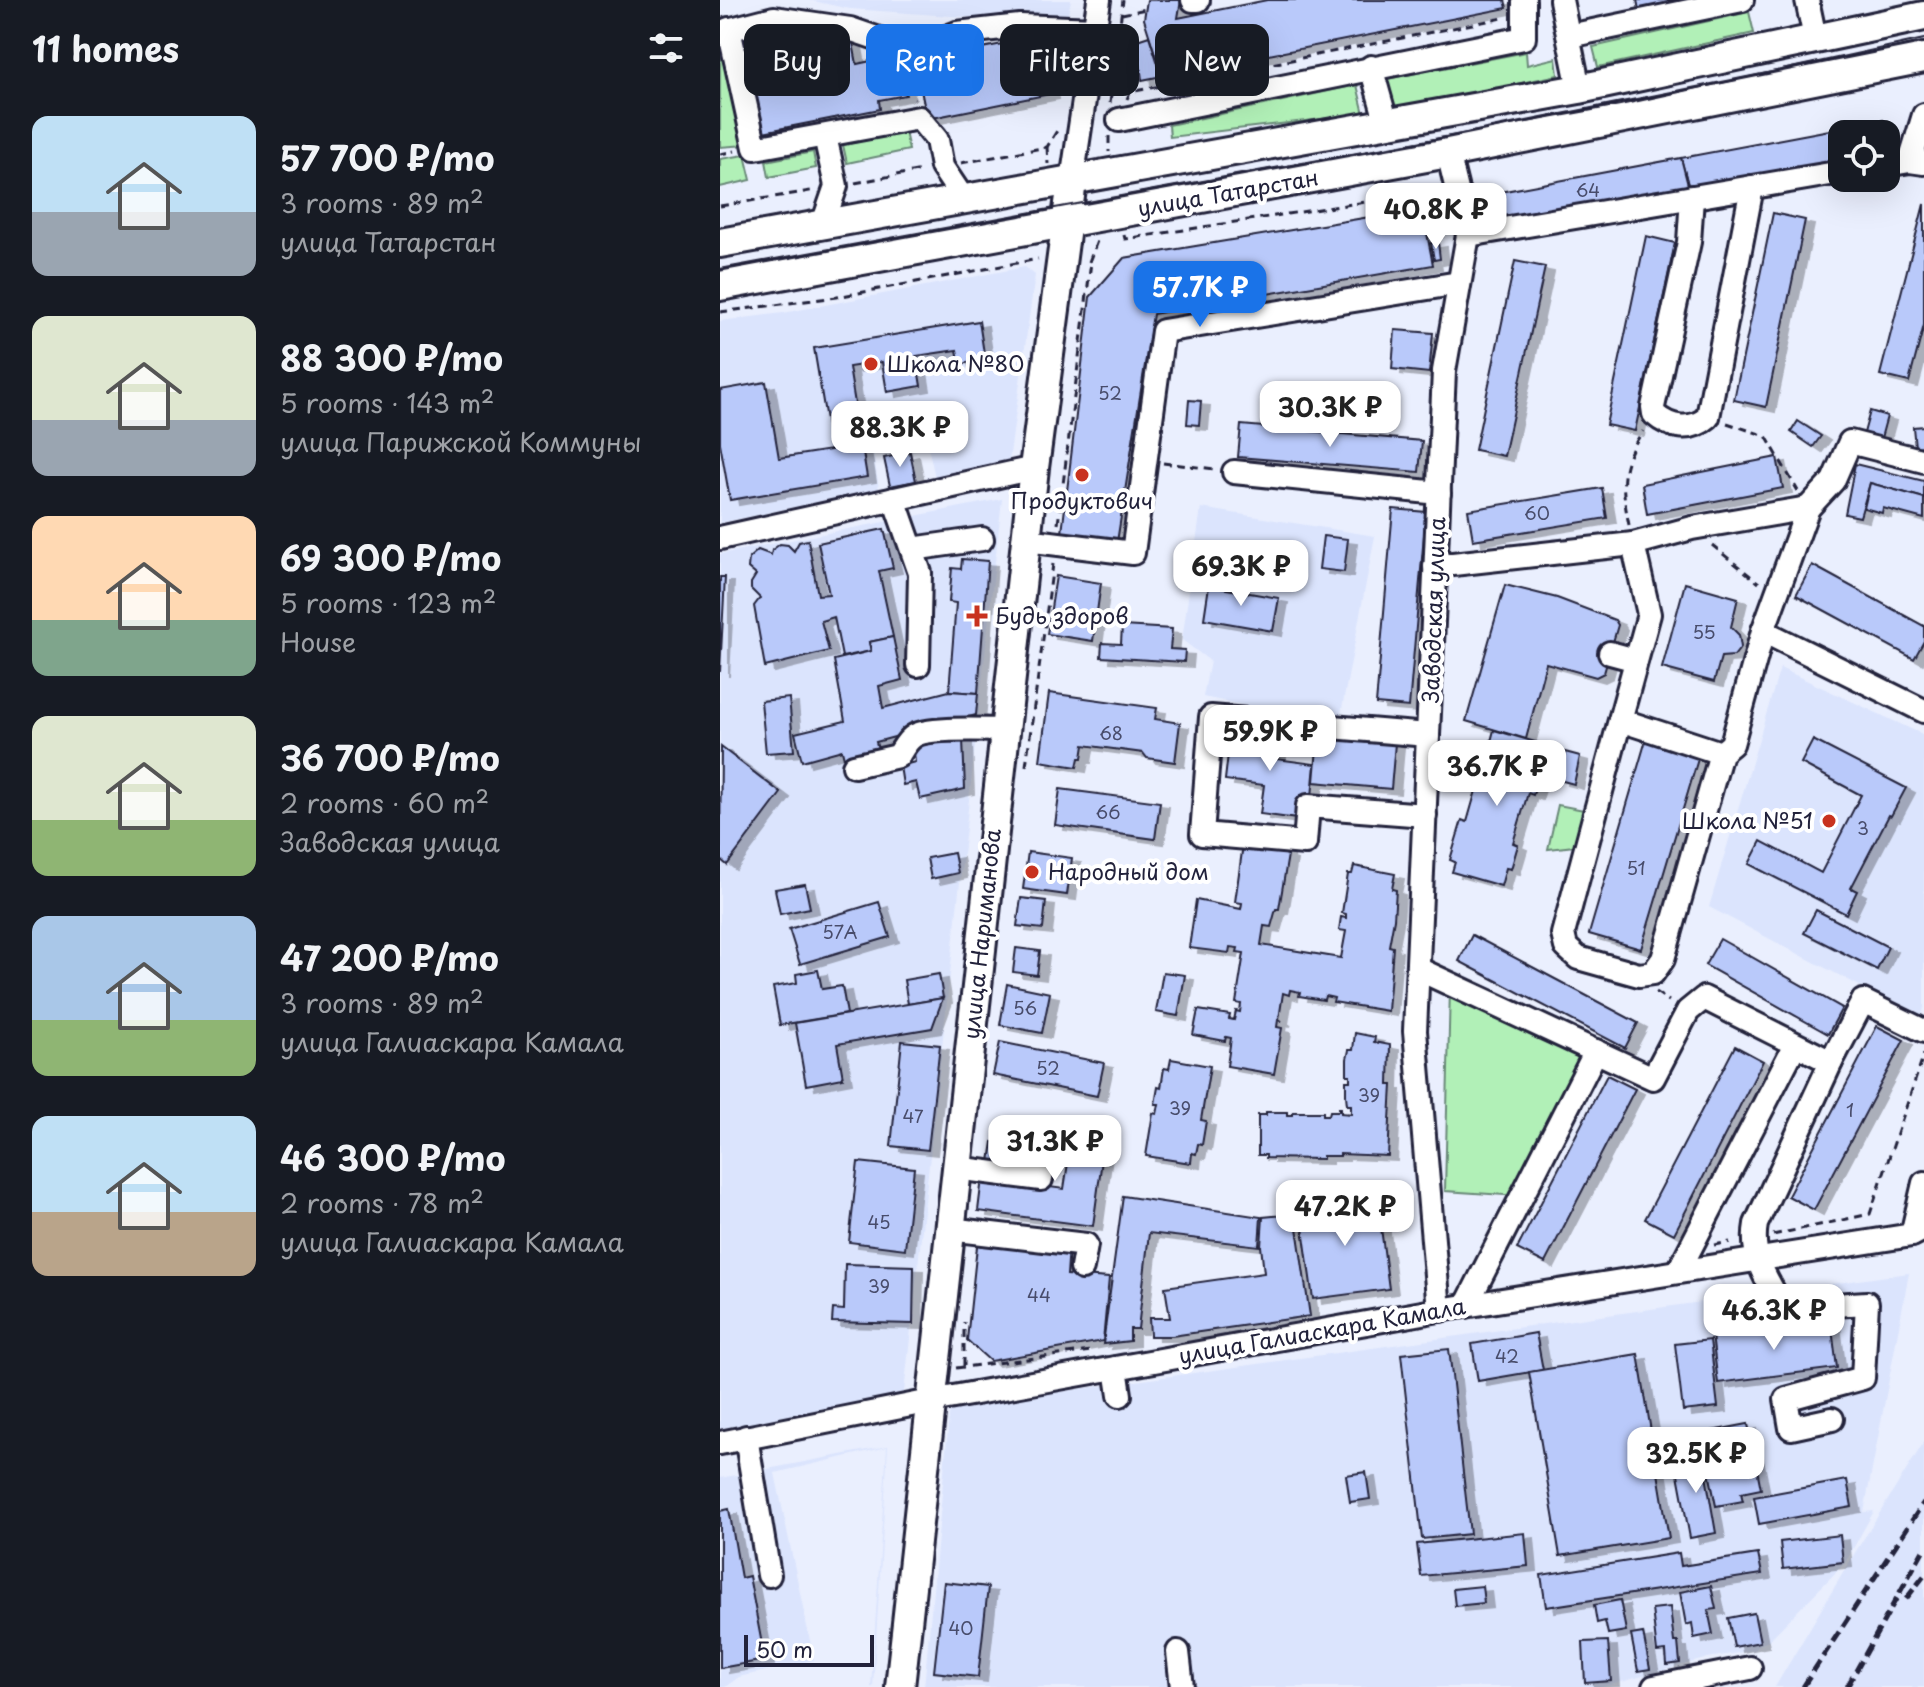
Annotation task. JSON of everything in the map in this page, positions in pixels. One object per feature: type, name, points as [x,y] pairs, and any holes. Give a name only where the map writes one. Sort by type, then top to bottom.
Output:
[{"type":"main road","name":"улица Татарстан","points":[[720,243],[1579,89],[1924,16]]},
{"type":"main road","name":"улица Татарстан","points":[[720,286],[1448,153],[1924,58]]},
{"type":"main road","name":"улица Нариманова","points":[[900,1687],[1034,468],[1069,222],[1072,181]]},
{"type":"street","points":[[1096,24],[1099,0]]},
{"type":"street","points":[[1561,0],[1579,89]]},
{"type":"street","points":[[1569,36],[1742,0]]},
{"type":"street","points":[[1807,0],[1815,38]]},
{"type":"street","points":[[1119,120],[1524,38],[1524,7]]},
{"type":"street","points":[[866,35],[776,9],[725,30],[755,148],[919,118],[937,140],[942,167],[964,200]]},
{"type":"street","points":[[1371,67],[1387,124]]},
{"type":"street","points":[[1072,181],[1085,96]]},
{"type":"street","points":[[1917,162],[1924,115]]},
{"type":"street","points":[[823,224],[836,186],[825,136]]},
{"type":"street","name":"Заводская улица","points":[[1448,153],[1468,235],[1444,371],[1415,1031],[1456,1303]]},
{"type":"street","points":[[1468,235],[1828,174]]},
{"type":"street","points":[[1692,197],[1689,242],[1654,414],[1666,425],[1686,427],[1700,424],[1708,417],[1752,187]]},
{"type":"street","points":[[1026,540],[1133,553],[1163,331],[1459,283]]},
{"type":"street","points":[[1633,544],[1649,614],[1563,934],[1566,947],[1578,958],[1639,975],[1653,973],[1663,959],[1721,753],[1732,744],[1774,596],[1808,508],[1833,481],[1850,442],[1924,461]]},
{"type":"street","points":[[720,538],[1034,468]]},
{"type":"street","points":[[1234,472],[1439,493]]},
{"type":"street","points":[[894,499],[920,573],[918,665]]},
{"type":"street","points":[[1435,566],[1633,544],[1692,528],[1808,508]]},
{"type":"street","points":[[912,549],[982,539]]},
{"type":"street","points":[[1763,631],[1924,711]]},
{"type":"street","points":[[1610,653],[1636,660]]},
{"type":"street","points":[[1425,815],[1308,806],[1305,843],[1202,834],[1211,717],[1428,735]]},
{"type":"street","points":[[1620,720],[1673,726],[1721,753]]},
{"type":"street","points":[[854,766],[898,756],[912,736],[919,734],[1005,730]]},
{"type":"street","points":[[1418,969],[1653,1078],[1688,1011],[1704,998],[1831,1062]]},
{"type":"street","points":[[1832,1419],[1791,1428],[1786,1399],[1863,1378],[1867,1303],[1783,1308],[1756,1260],[1753,1239],[1756,1224],[1831,1062],[1863,1001],[1924,1031]]},
{"type":"street","points":[[1678,1272],[1795,1045]]},
{"type":"street","points":[[1456,1303],[1596,1051]]},
{"type":"street","points":[[956,1168],[1041,1179],[1045,1154]]},
{"type":"street","points":[[1918,1232],[1924,1183]]},
{"type":"street","points":[[949,1229],[1086,1245],[1082,1268]]},
{"type":"street","name":"улица Галиаскара Камала","points":[[720,1443],[1456,1303],[1678,1272],[1918,1232]]},
{"type":"street","points":[[1116,1368],[1120,1395]]},
{"type":"street","points":[[746,1437],[769,1575]]},
{"type":"street","points":[[1178,1652],[1182,1687]]},
{"type":"street","points":[[1654,1687],[1750,1668]]},
{"type":"path","points":[[1123,0],[1108,122],[1119,120],[1130,92],[1524,7]]},
{"type":"path","points":[[1121,14],[1146,9]]},
{"type":"path","points":[[915,96],[919,118]]},
{"type":"path","points":[[720,206],[1047,147],[1062,124]]},
{"type":"path","points":[[720,312],[837,297],[1041,258]]},
{"type":"path","points":[[782,304],[783,313]]},
{"type":"path","points":[[1633,544],[1622,489],[1625,463],[1654,414]]},
{"type":"path","points":[[1708,417],[1766,436],[1808,508]]},
{"type":"path","points":[[1145,461],[1234,472]]},
{"type":"path","points":[[1692,528],[1774,596]]},
{"type":"path","points":[[1639,975],[1660,996],[1688,1011]]},
{"type":"shaded area","points":[[809,0],[1071,0],[1066,24],[850,9]]},
{"type":"shaded area","name":"Школа №80","points":[[1025,267],[1035,275],[1009,461],[935,477],[919,408],[867,416],[879,489],[720,523],[720,321],[783,313]]},
{"type":"shaded area","points":[[1002,499],[904,1393],[720,1429],[720,554]]},
{"type":"shaded area","points":[[1201,508],[1375,536],[1339,724],[1203,697],[1210,661],[1182,640]]},
{"type":"shaded area","name":"Школа №51","points":[[1780,668],[1924,735],[1924,1007],[1921,1018],[1709,907]]},
{"type":"shaded area","points":[[1909,1273],[1864,1512],[1874,1511],[1845,1563],[1767,1642],[1755,1650],[1708,1658],[1603,1687],[924,1687],[950,1407]]},
{"type":"shaded area","points":[[1924,1442],[1924,1687],[1775,1687],[1856,1551]]},
{"type":"shaded area","points":[[888,1446],[873,1687],[887,1447],[775,1473],[814,1660],[739,1677],[720,1687],[720,1478]]},
{"type":"green space","points":[[1749,12],[1754,33],[1598,67],[1593,47]]},
{"type":"green space","points":[[1526,52],[1527,65],[1556,58],[1558,75],[1388,112],[1381,80]]},
{"type":"green space","points":[[721,54],[746,145],[720,147]]},
{"type":"green space","points":[[1357,85],[1364,114],[1170,137],[1169,125]]},
{"type":"green space","points":[[905,132],[909,150],[847,163],[843,145]]},
{"type":"green space","points":[[813,152],[816,168],[769,177],[766,161]]},
{"type":"green space","points":[[745,155],[751,180],[720,187],[720,159]]},
{"type":"green space","points":[[1558,805],[1584,810],[1574,846],[1548,849]]},
{"type":"green space","points":[[1450,988],[1589,1054],[1520,1196],[1445,1191]]},
{"type":"building","points":[[1147,0],[1181,0],[1178,18],[1267,0],[1505,0],[1507,8],[1269,55],[1269,24],[1155,24],[1155,54],[1144,19]]},
{"type":"building","points":[[1637,0],[1686,0],[1639,10]]},
{"type":"building","points":[[1149,36],[1155,54],[1155,77],[1142,80],[1139,39]]},
{"type":"building","points":[[850,38],[857,64],[866,62],[866,96],[901,96],[879,100],[880,109],[763,132],[756,96],[850,96]]},
{"type":"building","points":[[1000,44],[1000,96],[1040,96],[927,119],[922,96],[984,96],[984,48]]},
{"type":"building","points":[[1828,130],[1828,163],[1689,189],[1681,158]]},
{"type":"building","points":[[1681,158],[1689,189],[1481,224],[1473,197]]},
{"type":"building","points":[[1924,204],[1924,325],[1909,382],[1880,375]]},
{"type":"building","points":[[1430,207],[1434,232],[1427,233],[1433,265],[1153,314],[1117,542],[1062,533],[1090,297],[1124,258]]},
{"type":"building","points":[[1773,213],[1805,220],[1766,407],[1734,400]]},
{"type":"building","points":[[1646,236],[1675,243],[1635,431],[1606,425]]},
{"type":"building","points":[[1438,242],[1440,259],[1434,260],[1431,243]]},
{"type":"building","points":[[1515,261],[1545,267],[1504,456],[1475,450]]},
{"type":"building","points":[[979,321],[985,360],[960,364],[957,350],[916,356],[921,386],[887,392],[882,362],[849,367],[867,477],[730,500],[720,443],[720,390],[766,382],[779,458],[831,450],[814,348]]},
{"type":"building","points":[[1395,330],[1433,333],[1429,373],[1392,369]]},
{"type":"building","points":[[1189,400],[1201,401],[1199,425],[1187,424]]},
{"type":"building","points":[[1870,411],[1887,416],[1881,438],[1864,433]]},
{"type":"building","points":[[1798,421],[1821,436],[1813,447],[1791,432]]},
{"type":"building","points":[[1241,425],[1422,441],[1419,472],[1238,457]]},
{"type":"building","points":[[1924,426],[1924,446],[1915,447],[1913,427]]},
{"type":"building","points":[[910,452],[916,481],[890,486],[884,458]]},
{"type":"building","points":[[1777,457],[1783,488],[1647,514],[1642,484]]},
{"type":"building","points":[[1855,464],[1924,481],[1924,498],[1870,483],[1860,517],[1845,514]]},
{"type":"building","points":[[1870,483],[1924,498],[1924,519],[1883,508],[1882,513],[1864,508]]},
{"type":"building","points":[[1602,488],[1607,518],[1473,540],[1468,510]]},
{"type":"building","points":[[1393,509],[1426,512],[1409,707],[1376,704]]},
{"type":"building","points":[[884,529],[893,568],[879,571],[893,637],[869,642],[871,651],[842,657],[834,617],[821,621],[829,651],[765,667],[754,606],[760,598],[751,589],[756,575],[748,568],[749,558],[758,550],[771,555],[780,544],[788,545],[794,551],[799,542],[808,540],[818,595],[829,594],[818,543]]},
{"type":"building","points":[[1323,536],[1348,539],[1344,572],[1319,569]]},
{"type":"building","points":[[962,559],[988,561],[978,693],[949,691],[956,603],[949,602],[952,568],[961,569]]},
{"type":"building","points":[[1812,565],[1924,626],[1924,641],[1914,659],[1796,595]]},
{"type":"building","points":[[1056,576],[1101,583],[1093,641],[1047,634]]},
{"type":"building","points":[[720,577],[725,577],[720,672]]},
{"type":"building","points":[[1685,583],[1738,598],[1731,627],[1739,635],[1741,647],[1734,656],[1721,657],[1714,682],[1662,668]]},
{"type":"building","points":[[1505,585],[1557,598],[1615,620],[1618,625],[1604,673],[1596,677],[1546,663],[1526,739],[1466,721]]},
{"type":"building","points":[[1209,586],[1279,598],[1273,631],[1204,619]]},
{"type":"building","points":[[1122,626],[1172,629],[1170,649],[1185,650],[1184,662],[1101,657],[1102,643],[1121,644]]},
{"type":"building","points":[[893,637],[902,680],[879,686],[883,708],[949,691],[978,693],[976,715],[876,742],[878,749],[844,758],[842,750],[802,761],[795,733],[845,721],[834,660],[871,651],[869,642]]},
{"type":"building","points":[[1049,693],[1157,708],[1155,719],[1180,723],[1175,762],[1147,758],[1143,753],[1084,745],[1077,767],[1040,761]]},
{"type":"building","points":[[789,698],[794,751],[766,753],[761,701]]},
{"type":"building","points":[[1247,726],[1280,730],[1276,759],[1315,764],[1312,797],[1300,795],[1297,819],[1260,814],[1264,785],[1225,780],[1229,745],[1244,747]]},
{"type":"building","points":[[1494,730],[1542,744],[1535,770],[1540,772],[1533,795],[1528,793],[1513,843],[1518,845],[1511,869],[1506,868],[1501,886],[1452,872],[1455,862],[1450,860],[1462,820],[1467,822],[1484,747],[1489,749]]},
{"type":"building","points":[[1648,733],[1701,749],[1641,949],[1589,934]]},
{"type":"building","points":[[1318,736],[1395,743],[1391,789],[1314,782]]},
{"type":"building","points":[[920,738],[963,739],[965,789],[920,799],[916,782],[903,785],[900,766],[915,762],[914,752]]},
{"type":"building","points":[[1813,740],[1906,788],[1851,888],[1857,891],[1846,914],[1749,864],[1761,841],[1821,873],[1861,795],[1801,763]]},
{"type":"building","points":[[721,747],[781,793],[727,865],[720,859]]},
{"type":"building","points":[[1565,752],[1580,756],[1574,784],[1559,780]]},
{"type":"building","points":[[1060,789],[1160,802],[1155,839],[1055,825]]},
{"type":"building","points":[[1244,837],[1286,844],[1285,854],[1288,855],[1279,909],[1276,909],[1271,927],[1264,926],[1261,945],[1341,958],[1346,931],[1339,930],[1341,917],[1346,918],[1346,914],[1342,913],[1348,874],[1352,874],[1354,866],[1395,874],[1388,1011],[1333,1002],[1334,998],[1325,996],[1324,1000],[1299,996],[1300,992],[1290,990],[1289,995],[1283,993],[1279,1019],[1282,1021],[1278,1020],[1277,1027],[1282,1028],[1274,1074],[1227,1066],[1231,1038],[1226,1037],[1225,1041],[1193,1035],[1198,1010],[1230,1015],[1229,1019],[1234,1020],[1236,1011],[1240,1012],[1241,1004],[1236,1003],[1244,953],[1230,947],[1229,953],[1189,948],[1196,900],[1241,909],[1242,903],[1235,902]]},
{"type":"building","points":[[1028,852],[1072,858],[1067,895],[1023,889]]},
{"type":"building","points":[[954,853],[958,873],[931,879],[927,858]]},
{"type":"building","points":[[805,884],[810,908],[780,914],[775,889]]},
{"type":"building","points":[[1021,898],[1046,901],[1043,929],[1017,926]]},
{"type":"building","points":[[879,902],[890,937],[800,964],[789,929]]},
{"type":"building","points":[[1816,910],[1888,947],[1877,970],[1804,933]]},
{"type":"building","points":[[1472,935],[1638,1023],[1625,1048],[1459,961]]},
{"type":"building","points":[[1720,939],[1842,1008],[1828,1034],[1705,965]]},
{"type":"building","points":[[1016,948],[1040,951],[1037,975],[1013,972]]},
{"type":"building","points":[[818,970],[822,989],[842,986],[847,1014],[780,1025],[773,987],[797,983],[796,974]]},
{"type":"building","points":[[1163,972],[1185,975],[1178,1016],[1156,1012]]},
{"type":"building","points":[[939,974],[943,998],[908,1004],[904,980]]},
{"type":"building","points":[[1007,984],[1050,993],[1042,1033],[1000,1025]]},
{"type":"building","points":[[943,998],[932,1028],[837,1044],[843,1078],[806,1085],[795,1023]]},
{"type":"building","points":[[1877,1026],[1904,1040],[1814,1210],[1788,1196]]},
{"type":"building","points":[[1355,1033],[1375,1037],[1374,1042],[1390,1045],[1389,1085],[1392,1085],[1388,1156],[1340,1154],[1323,1156],[1323,1159],[1266,1158],[1266,1155],[1258,1155],[1258,1115],[1266,1115],[1266,1112],[1293,1115],[1293,1112],[1323,1112],[1323,1115],[1329,1115],[1330,1111],[1339,1111],[1339,1108],[1341,1113],[1351,1114],[1346,1095],[1346,1081],[1350,1081],[1347,1059],[1349,1050],[1353,1050]]},
{"type":"building","points":[[902,1041],[940,1045],[928,1150],[891,1146]]},
{"type":"building","points":[[1000,1042],[1104,1063],[1097,1096],[993,1075]]},
{"type":"building","points":[[1735,1046],[1763,1061],[1674,1234],[1645,1219]]},
{"type":"building","points":[[1171,1059],[1210,1066],[1201,1120],[1206,1121],[1202,1145],[1198,1144],[1196,1154],[1192,1153],[1191,1163],[1146,1156],[1153,1113],[1157,1114],[1159,1104],[1155,1104],[1158,1087],[1161,1088],[1164,1068],[1169,1069]]},
{"type":"building","points":[[1607,1075],[1635,1089],[1545,1263],[1517,1249]]},
{"type":"building","points":[[1057,1123],[1106,1130],[1093,1226],[978,1211],[982,1178],[1064,1189],[1069,1156],[1053,1154]]},
{"type":"building","points":[[993,1142],[1021,1146],[1017,1172],[989,1168]]},
{"type":"building","points":[[858,1162],[914,1168],[905,1249],[849,1242]]},
{"type":"building","points":[[1123,1196],[1261,1217],[1259,1246],[1149,1233],[1138,1329],[1130,1329],[1130,1341],[1103,1344]]},
{"type":"building","points":[[1377,1197],[1389,1289],[1313,1299],[1300,1207]]},
{"type":"building","points":[[1295,1214],[1310,1316],[1172,1336],[1150,1336],[1149,1318],[1170,1318],[1165,1287],[1264,1273],[1261,1246],[1263,1217]]},
{"type":"building","points":[[978,1237],[1069,1246],[1067,1275],[1109,1278],[1103,1341],[990,1361],[967,1340]]},
{"type":"building","points":[[845,1264],[914,1266],[913,1324],[832,1322],[833,1309],[844,1310]]},
{"type":"building","points":[[1831,1321],[1837,1368],[1718,1383],[1712,1335]]},
{"type":"building","points":[[1536,1333],[1543,1370],[1478,1381],[1472,1344]]},
{"type":"building","points":[[1710,1340],[1718,1407],[1683,1411],[1675,1344]]},
{"type":"building","points":[[1449,1349],[1470,1534],[1422,1539],[1401,1354]]},
{"type":"building","points":[[1638,1354],[1669,1538],[1560,1556],[1529,1372]]},
{"type":"building","points":[[1748,1424],[1761,1489],[1741,1493],[1743,1501],[1716,1506],[1701,1433]]},
{"type":"building","points":[[1702,1453],[1716,1533],[1690,1538],[1675,1458]]},
{"type":"building","points":[[1366,1472],[1370,1499],[1350,1502],[1346,1475]]},
{"type":"building","points":[[1847,1480],[1852,1507],[1759,1524],[1754,1497]]},
{"type":"building","points":[[729,1509],[741,1578],[749,1576],[765,1660],[720,1668],[720,1511]]},
{"type":"building","points":[[1525,1533],[1528,1566],[1421,1576],[1417,1544]]},
{"type":"building","points":[[1840,1535],[1843,1562],[1783,1569],[1780,1542]]},
{"type":"building","points":[[1679,1553],[1681,1566],[1758,1554],[1762,1574],[1546,1607],[1541,1575]]},
{"type":"building","points":[[944,1582],[988,1587],[978,1677],[934,1672]]},
{"type":"building","points":[[1482,1586],[1484,1603],[1455,1606],[1453,1589]]},
{"type":"building","points":[[1711,1586],[1716,1609],[1708,1610],[1713,1634],[1694,1638],[1692,1623],[1686,1625],[1680,1592]]},
{"type":"building","points":[[1620,1600],[1626,1631],[1608,1634],[1605,1621],[1597,1623],[1594,1605]]},
{"type":"building","points":[[1670,1607],[1680,1663],[1667,1665],[1666,1651],[1657,1652],[1652,1609]]},
{"type":"building","points":[[1754,1613],[1760,1642],[1734,1647],[1728,1618]]},
{"type":"building","points":[[1643,1633],[1650,1669],[1638,1671],[1631,1635]]},
{"type":"building","points":[[1608,1641],[1611,1681],[1585,1683],[1583,1642]]},
{"type":"tram line","points":[[720,269],[1620,105],[1924,39]]},
{"type":"railway","points":[[1803,1687],[1924,1502]]},
{"type":"railway","points":[[1847,1687],[1924,1549]]},
{"type":"railway","points":[[1906,1599],[1924,1576]]},
{"type":"place","name":"Школа №80","points":[[871,364]]},
{"type":"place","name":"Продуктович","points":[[1082,475]]},
{"type":"place","name":"Будь здоров","points":[[977,616]]},
{"type":"place","name":"Школа №51","points":[[1829,821]]},
{"type":"place","name":"Народный дом","points":[[1032,872]]}]
